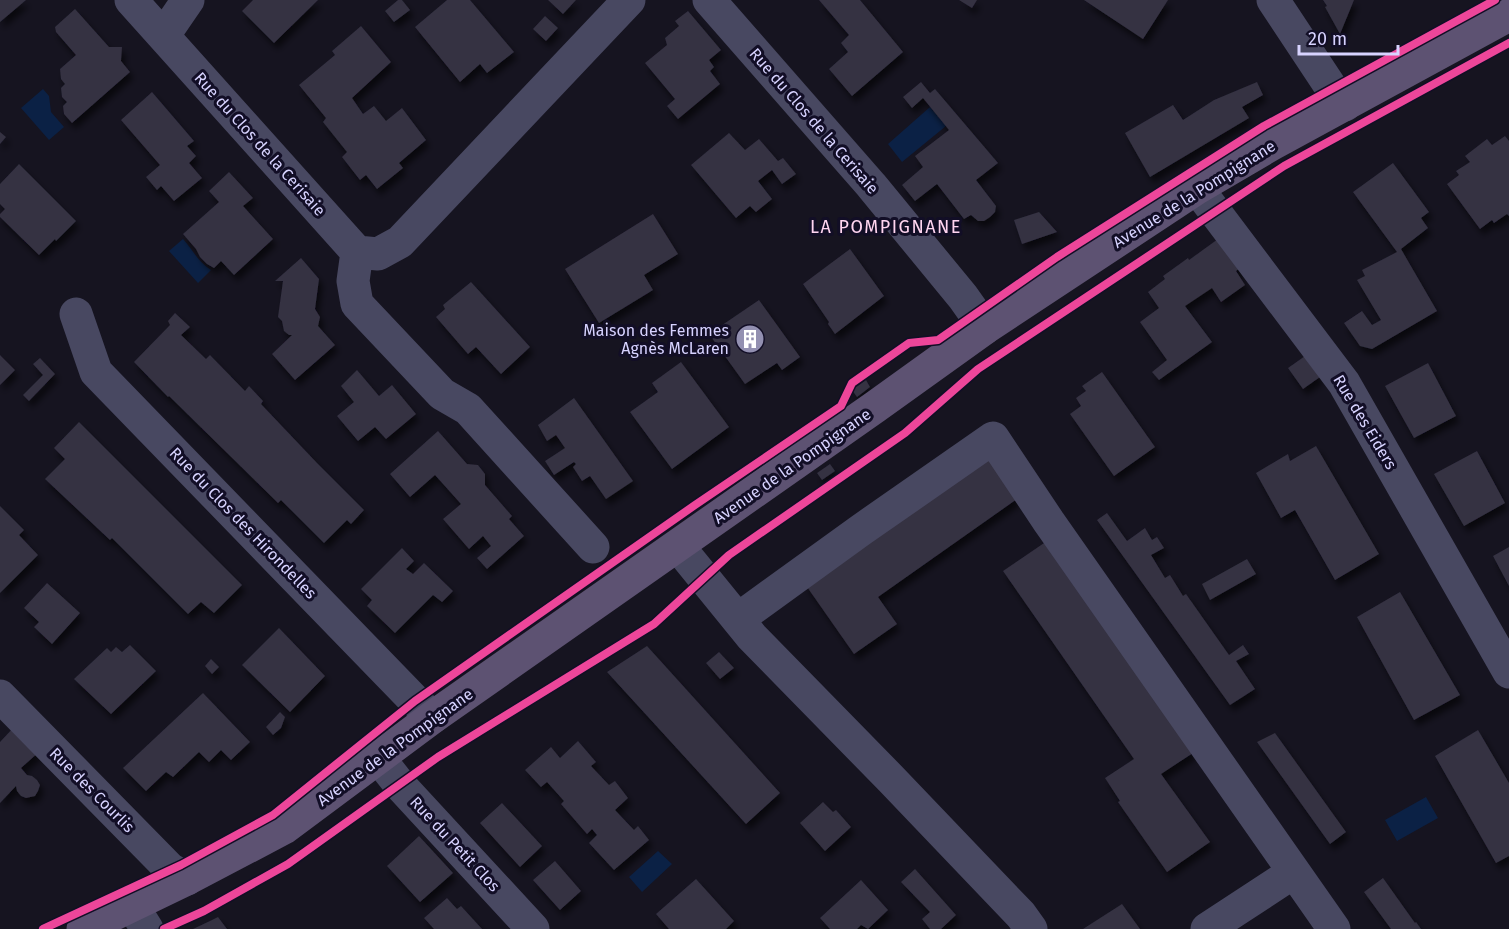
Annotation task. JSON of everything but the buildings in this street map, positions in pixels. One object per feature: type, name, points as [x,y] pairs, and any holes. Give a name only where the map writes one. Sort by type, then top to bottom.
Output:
[{"type":"main road","name":"Avenue de la Pompignane","points":[[83,929],[139,917],[187,879],[284,828],[433,717],[875,408],[985,328],[1197,188],[1272,144],[1509,15]]},
{"type":"street","name":"Rue du Clos de la Cerisaie","points":[[131,0],[357,252]]},
{"type":"street","points":[[164,35],[188,0]]},
{"type":"street","points":[[593,548],[468,409],[442,394],[357,304],[353,281],[357,252],[378,254],[400,242],[629,0]]},
{"type":"street","name":"Rue du Clos de la Cerisaie","points":[[709,0],[871,185],[963,297],[985,328]]},
{"type":"street","points":[[1273,0],[1345,105]]},
{"type":"street","name":"Rue des Eiders","points":[[1197,188],[1344,383],[1509,672]]},
{"type":"street","name":"Rue du Clos des Hirondelles","points":[[76,314],[96,372],[433,717]]},
{"type":"street","points":[[738,619],[993,438],[1048,522],[1334,929]]},
{"type":"street","points":[[678,546],[752,637],[1021,915],[1031,929]]},
{"type":"street","name":"Rue des Courlis","points":[[0,696],[170,869],[187,879]]},
{"type":"street","name":"Rue du Petit Clos","points":[[378,757],[400,785],[534,929]]},
{"type":"street","points":[[1207,929],[1294,872]]},
{"type":"water","points":[[43,89],[49,96],[51,112],[64,127],[49,140],[21,108]]},
{"type":"water","points":[[930,107],[946,126],[902,162],[888,144]]},
{"type":"water","points":[[183,239],[199,260],[211,270],[198,283],[169,251]]},
{"type":"water","points":[[1426,797],[1438,818],[1397,841],[1385,820]]},
{"type":"water","points":[[658,851],[672,864],[642,892],[629,877]]},
{"type":"cycle path","points":[[43,929],[181,865],[273,815],[415,701],[841,406],[852,383],[909,343],[938,340],[1057,257],[1264,126],[1495,0]]},
{"type":"cycle path","points":[[164,929],[204,911],[288,864],[438,757],[654,624],[729,555],[905,433],[978,369],[1284,166],[1509,43]]},
{"type":"place","name":"Maison des Femmes Agnès McLaren","points":[[750,339]]},
{"type":"district","name":"LA POMPIGNANE","points":[[886,227]]}]
